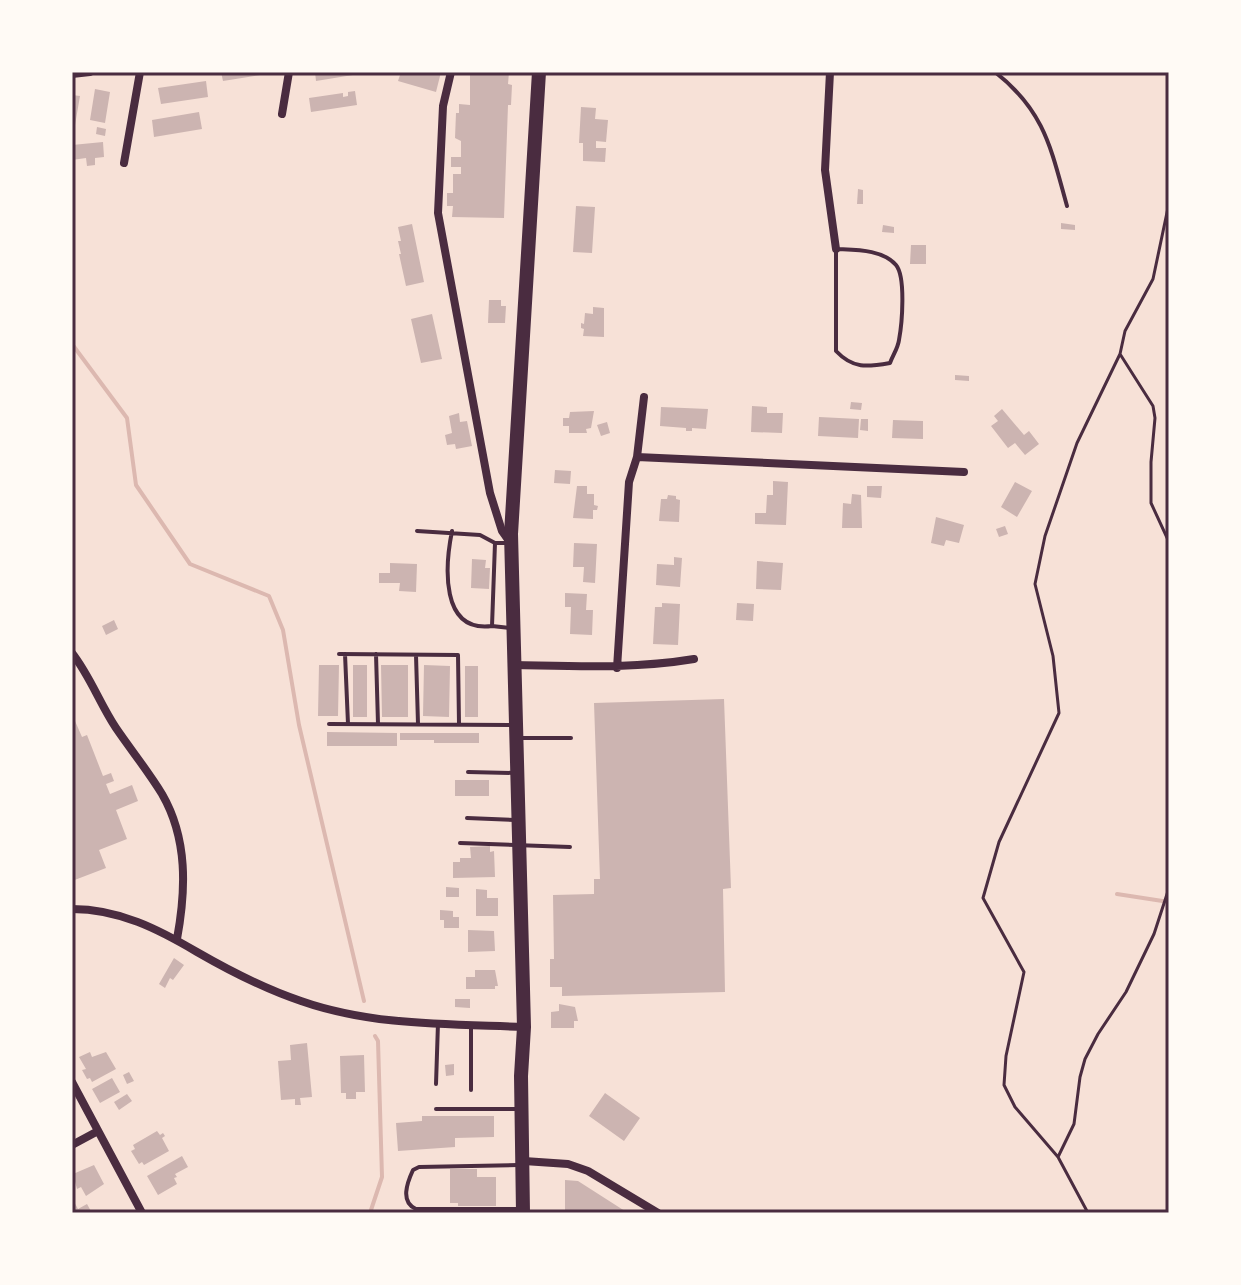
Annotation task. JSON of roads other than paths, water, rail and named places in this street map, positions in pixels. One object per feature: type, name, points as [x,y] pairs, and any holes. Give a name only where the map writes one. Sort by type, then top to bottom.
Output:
[{"type":"main road","points":[[523,1211],[524,1027],[511,543],[539,72]]},
{"type":"street","points":[[72,74],[90,72]]},
{"type":"street","points":[[124,163],[140,72]]},
{"type":"street","points":[[282,114],[289,72]]},
{"type":"street","points":[[451,72],[443,106],[438,213],[490,493],[502,531],[511,543]]},
{"type":"street","points":[[830,72],[825,170],[836,249]]},
{"type":"street","points":[[617,668],[629,482],[637,457],[644,397]]},
{"type":"street","points":[[637,457],[964,472]]},
{"type":"street","points":[[72,653],[114,726],[164,798],[177,832],[183,862],[183,907],[177,939]]},
{"type":"street","points":[[514,665],[617,668],[694,659]]},
{"type":"street","points":[[72,909],[108,913],[141,922],[250,980],[301,1001],[333,1010],[386,1020],[524,1027]]},
{"type":"street","points":[[72,1082],[142,1213]]},
{"type":"street","points":[[72,1145],[98,1131]]},
{"type":"street","points":[[524,1163],[568,1164],[588,1171],[658,1213]]},
{"type":"lane","points":[[995,72],[1017,89],[1042,123],[1067,206]]},
{"type":"lane","points":[[836,249],[868,251],[887,258],[897,266],[902,276],[899,343],[890,363],[868,367],[846,361],[836,351],[836,249]]},
{"type":"lane","points":[[417,531],[452,531],[480,535],[495,543],[511,543]]},
{"type":"lane","points":[[452,531],[449,547],[451,602],[466,624],[479,628],[513,628]]},
{"type":"lane","points":[[492,626],[495,543]]},
{"type":"lane","points":[[348,724],[342,654],[458,655],[459,724]]},
{"type":"lane","points":[[376,654],[378,724]]},
{"type":"lane","points":[[416,654],[418,724]]},
{"type":"lane","points":[[329,724],[459,724],[571,738]]},
{"type":"lane","points":[[468,772],[517,773]]},
{"type":"lane","points":[[467,818],[518,820]]},
{"type":"lane","points":[[460,843],[570,847]]},
{"type":"lane","points":[[436,1084],[438,1023]]},
{"type":"lane","points":[[471,1025],[471,1090]]},
{"type":"lane","points":[[436,1109],[522,1109]]},
{"type":"lane","points":[[523,1211],[416,1209],[407,1200],[407,1184],[413,1170],[419,1167],[524,1163]]},
{"type":"waterway","points":[[72,344],[127,418],[136,485],[190,564],[269,596],[283,630],[299,725],[364,1001]]},
{"type":"waterway","points":[[1117,894],[1169,902]]},
{"type":"waterway","points":[[370,1213],[382,1177],[378,1041],[375,1036]]}]
